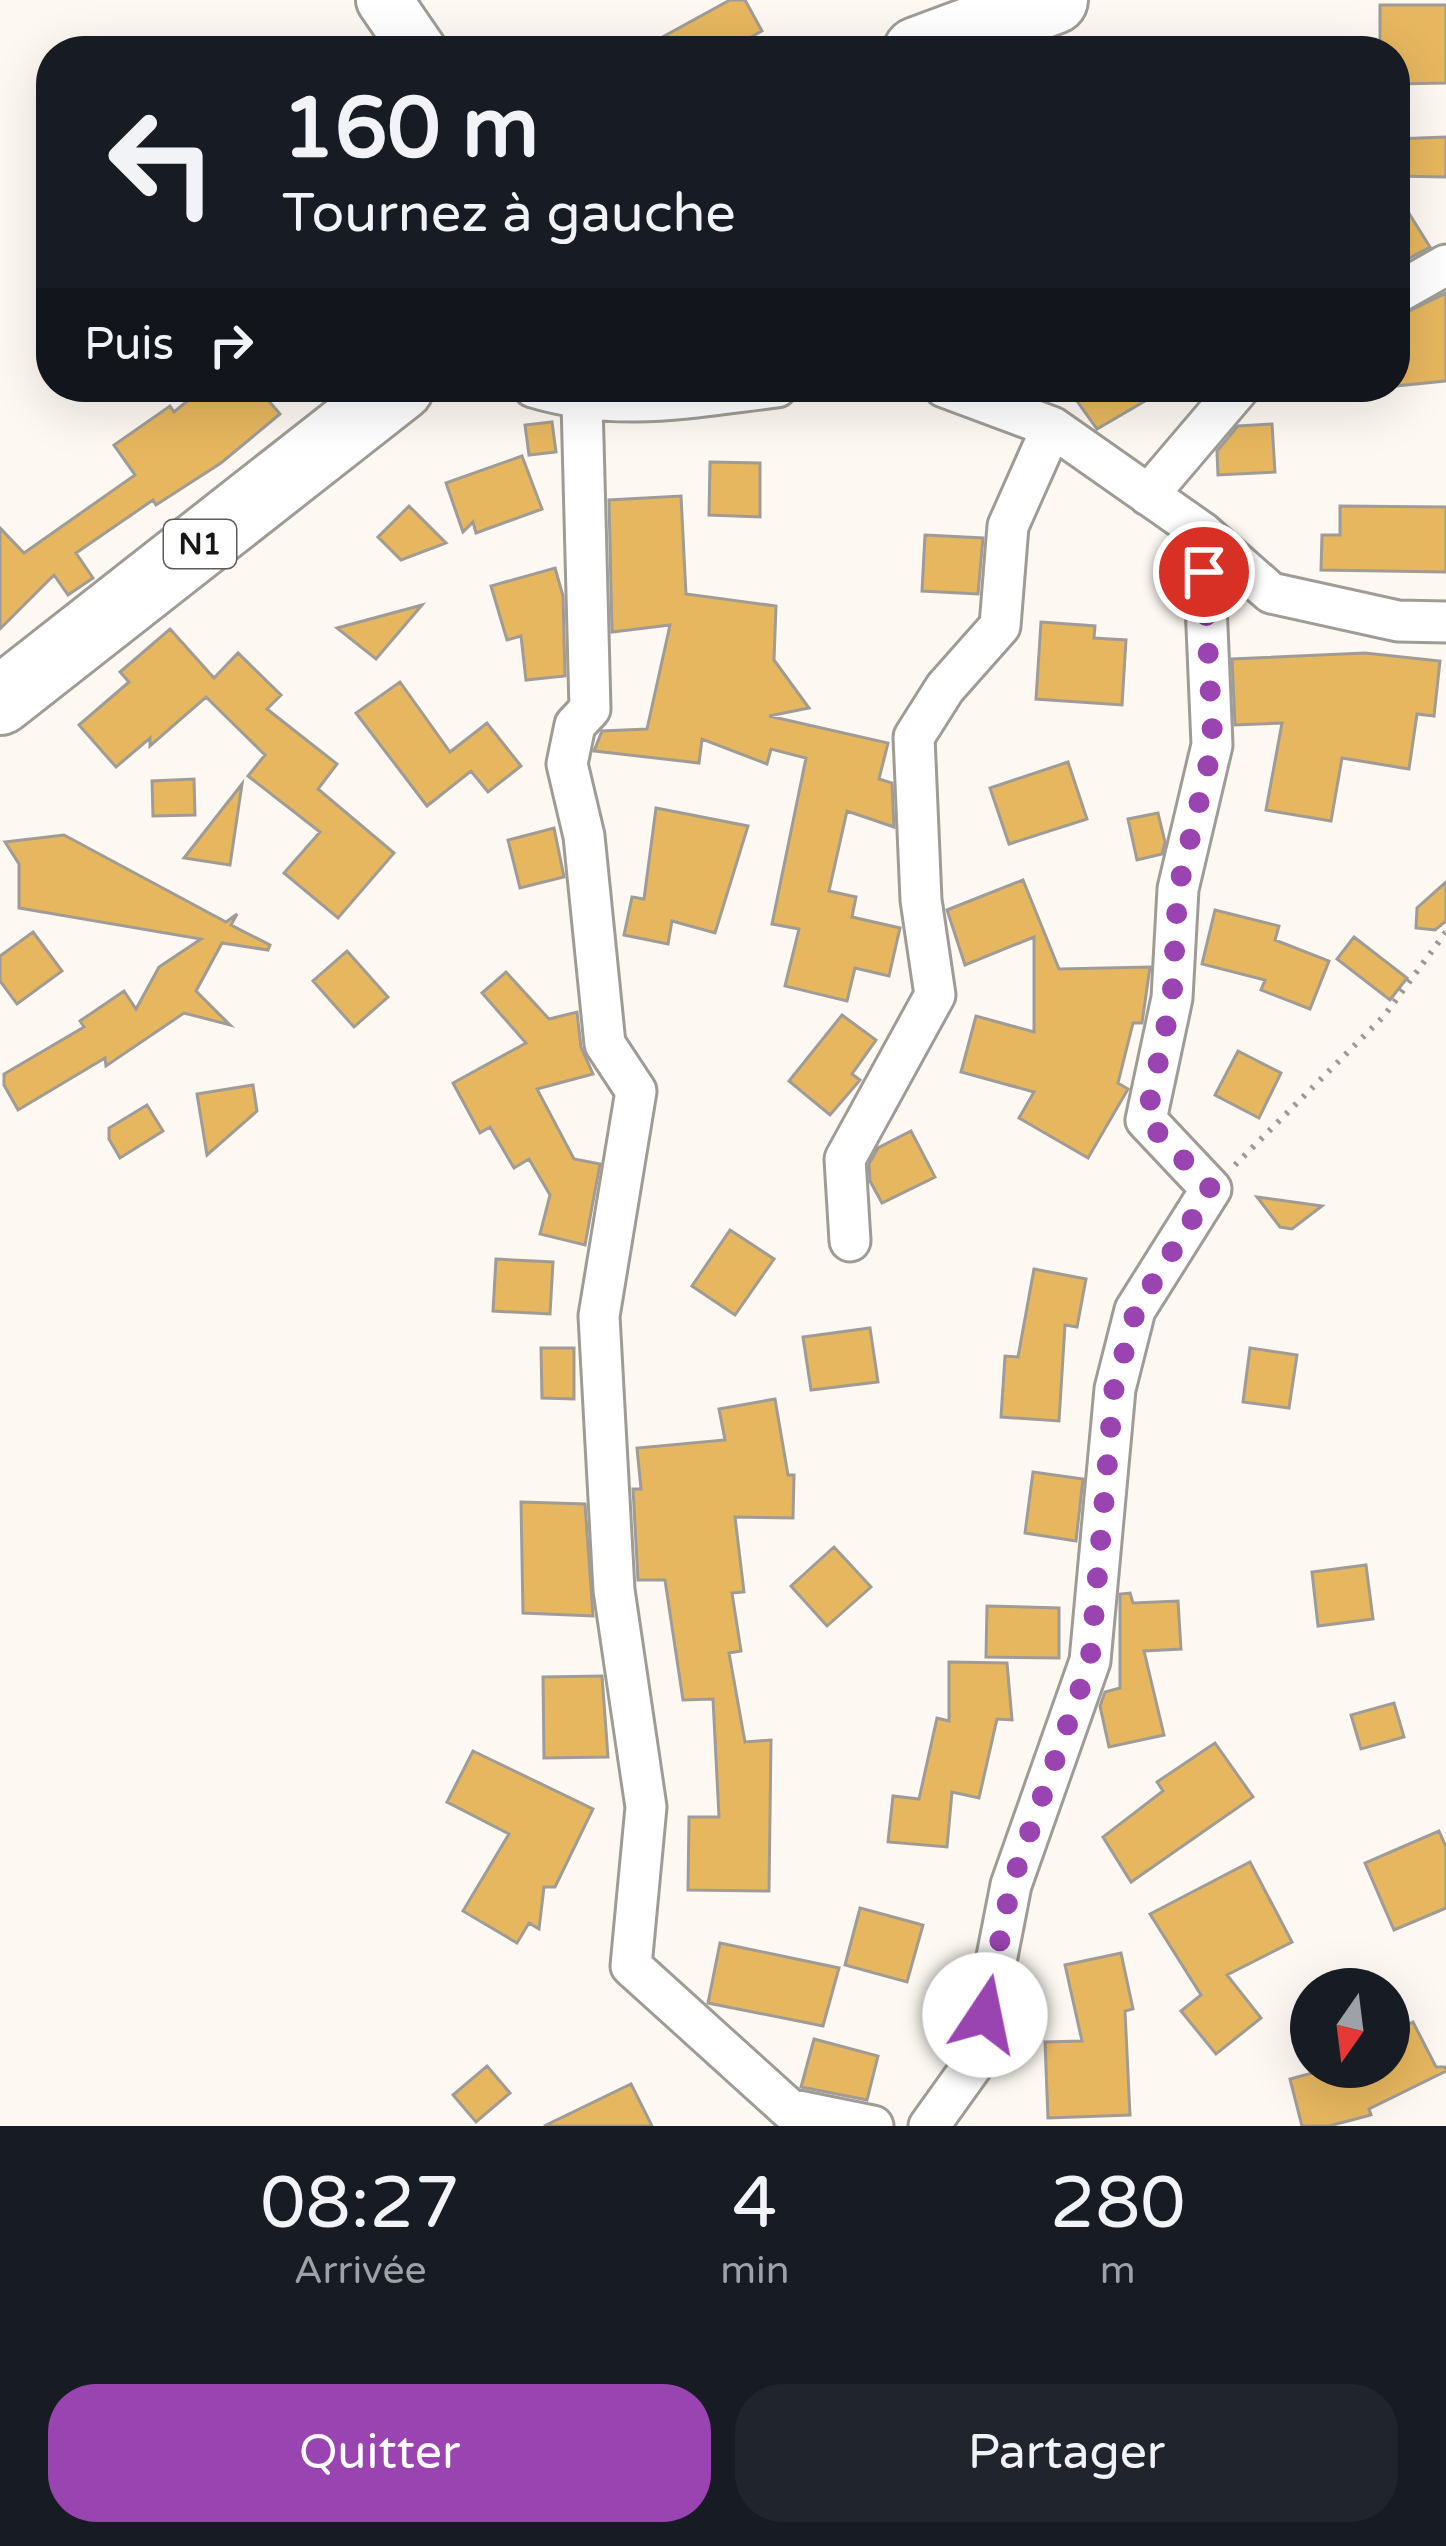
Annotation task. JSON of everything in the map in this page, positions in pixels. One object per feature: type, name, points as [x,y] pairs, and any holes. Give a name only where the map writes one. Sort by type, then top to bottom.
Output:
[{"type":"highway","points":[[957,36],[1054,0]]},
{"type":"highway","name":"N1","points":[[0,701],[381,402]]},
{"type":"street","points":[[385,0],[409,36]]},
{"type":"street","points":[[1410,285],[1446,265]]},
{"type":"street","points":[[582,402],[590,709],[575,725],[567,764],[584,836],[605,1044],[636,1091],[599,1316],[614,1590],[646,1807],[631,1966],[789,2109],[872,2126]]},
{"type":"street","points":[[984,402],[1052,427],[1203,533],[1271,593],[1398,621],[1446,622]]},
{"type":"street","points":[[1148,495],[1227,402]]},
{"type":"street","points":[[850,1241],[845,1159],[890,1085],[935,995],[921,900],[914,736],[945,688],[1000,626],[1008,526],[1052,427]]},
{"type":"street","points":[[929,2126],[976,2059],[1011,1885],[1090,1661],[1114,1389],[1136,1310],[1211,1189],[1146,1120],[1172,998],[1178,889],[1213,745],[1203,533]]},
{"type":"path","points":[[1211,1189],[1384,1016],[1446,932]]},
{"type":"building","points":[[730,0],[745,0],[762,31],[753,36],[664,36]]},
{"type":"building","points":[[1380,5],[1446,5],[1446,83],[1410,84],[1410,36],[1380,36]]},
{"type":"building","points":[[1446,137],[1446,177],[1410,176],[1410,138]]},
{"type":"building","points":[[1410,215],[1430,247],[1410,258]]},
{"type":"building","points":[[1446,293],[1446,381],[1410,385],[1410,311]]},
{"type":"building","points":[[186,402],[270,402],[280,414],[221,463],[156,505],[153,500],[76,553],[93,578],[68,595],[54,575],[0,629],[0,528],[24,553],[135,475],[114,445],[170,406],[174,412]]},
{"type":"building","points":[[1078,402],[1143,402],[1097,429]]},
{"type":"building","points":[[552,422],[556,452],[529,455],[525,425]]},
{"type":"building","points":[[1272,424],[1275,472],[1218,475],[1217,451],[1238,426]]},
{"type":"building","points":[[522,456],[542,509],[476,533],[473,522],[463,532],[446,483]]},
{"type":"building","points":[[710,462],[760,463],[760,517],[709,515]]},
{"type":"building","points":[[681,496],[686,594],[776,606],[774,660],[809,708],[769,716],[888,743],[879,779],[892,783],[894,827],[847,811],[829,891],[856,897],[852,917],[900,928],[889,976],[855,968],[847,1001],[785,986],[799,929],[772,924],[806,758],[771,749],[767,764],[702,739],[699,763],[594,751],[602,731],[647,729],[670,625],[612,632],[609,500]]},
{"type":"building","points":[[409,506],[446,543],[401,560],[378,537]]},
{"type":"building","points":[[1340,506],[1446,507],[1446,572],[1321,570],[1322,535],[1340,535]]},
{"type":"building","points":[[925,535],[983,538],[978,594],[922,591]]},
{"type":"building","points":[[555,568],[563,596],[565,676],[526,680],[521,636],[507,640],[491,586]]},
{"type":"building","points":[[422,605],[376,659],[337,628]]},
{"type":"building","points":[[1041,622],[1095,626],[1094,638],[1126,640],[1122,705],[1036,699]]},
{"type":"building","points":[[170,629],[214,678],[238,653],[281,695],[267,709],[337,764],[318,789],[394,853],[338,918],[284,873],[320,832],[248,776],[265,755],[206,697],[150,746],[150,738],[116,767],[79,725],[129,682],[120,672]]},
{"type":"building","points":[[1365,653],[1440,661],[1434,716],[1417,714],[1409,769],[1342,758],[1331,821],[1266,810],[1282,723],[1235,725],[1232,659]]},
{"type":"building","points":[[400,682],[450,752],[487,723],[521,766],[488,792],[471,771],[427,806],[356,713]]},
{"type":"building","points":[[1068,762],[1087,819],[1009,844],[990,788]]},
{"type":"building","points":[[194,779],[195,815],[153,816],[152,781]]},
{"type":"building","points":[[242,784],[230,865],[184,858]]},
{"type":"building","points":[[656,808],[748,826],[715,933],[672,921],[668,944],[624,935],[632,897],[644,899]]},
{"type":"building","points":[[1158,813],[1165,842],[1162,854],[1137,860],[1128,819]]},
{"type":"building","points":[[554,828],[564,877],[520,888],[508,840]]},
{"type":"building","points":[[64,835],[226,922],[237,914],[231,925],[270,945],[268,950],[222,943],[196,991],[230,1025],[184,1013],[106,1066],[105,1058],[18,1110],[4,1085],[4,1074],[84,1027],[80,1021],[124,991],[136,1009],[159,967],[201,939],[19,908],[19,864],[5,842]]},
{"type":"building","points":[[1023,880],[1059,969],[1150,967],[1142,1023],[1133,1023],[1118,1083],[1128,1089],[1088,1158],[1019,1118],[1034,1092],[961,1072],[976,1016],[1034,1032],[1034,937],[965,965],[947,910]]},
{"type":"building","points":[[1446,882],[1446,921],[1435,930],[1416,928],[1417,908]]},
{"type":"building","points":[[1215,910],[1279,926],[1275,940],[1329,961],[1310,1009],[1261,990],[1265,980],[1202,964]]},
{"type":"building","points":[[33,932],[62,971],[17,1004],[0,981],[0,956]]},
{"type":"building","points":[[1354,937],[1407,978],[1390,1000],[1337,959]]},
{"type":"building","points":[[347,951],[388,997],[354,1027],[313,981]]},
{"type":"building","points":[[506,972],[549,1019],[577,1012],[581,1047],[593,1074],[537,1089],[574,1159],[600,1164],[585,1245],[540,1234],[550,1195],[529,1159],[514,1168],[490,1127],[480,1133],[453,1083],[526,1043],[482,993]]},
{"type":"building","points":[[842,1015],[876,1040],[852,1074],[860,1080],[830,1115],[789,1081]]},
{"type":"building","points":[[1238,1051],[1281,1073],[1259,1118],[1215,1095]]},
{"type":"building","points":[[253,1085],[257,1111],[207,1155],[197,1094]]},
{"type":"building","points":[[147,1105],[163,1131],[120,1158],[109,1139],[109,1128]]},
{"type":"building","points":[[911,1131],[935,1177],[882,1203],[870,1181],[869,1164],[878,1148]]},
{"type":"building","points":[[1257,1197],[1322,1206],[1292,1229],[1280,1227]]},
{"type":"building","points":[[730,1230],[774,1259],[735,1315],[692,1286]]},
{"type":"building","points":[[496,1259],[553,1262],[550,1314],[493,1311]]},
{"type":"building","points":[[1034,1269],[1086,1279],[1077,1327],[1065,1325],[1059,1421],[1001,1417],[1005,1356],[1018,1357]]},
{"type":"building","points":[[870,1328],[878,1382],[811,1390],[803,1337]]},
{"type":"building","points":[[541,1348],[574,1348],[574,1399],[542,1398]]},
{"type":"building","points":[[1250,1348],[1297,1355],[1289,1408],[1243,1402]]},
{"type":"building","points":[[775,1399],[788,1475],[794,1475],[793,1518],[735,1517],[744,1592],[732,1593],[741,1651],[729,1653],[745,1742],[771,1740],[769,1891],[688,1890],[689,1817],[719,1817],[713,1699],[683,1700],[665,1580],[638,1580],[633,1489],[641,1489],[637,1448],[725,1440],[719,1409]]},
{"type":"building","points":[[1033,1472],[1083,1479],[1076,1541],[1025,1533]]},
{"type":"building","points":[[521,1502],[585,1504],[593,1616],[523,1613]]},
{"type":"building","points":[[834,1547],[871,1587],[827,1626],[791,1586]]},
{"type":"building","points":[[1366,1565],[1373,1619],[1318,1626],[1312,1572]]},
{"type":"building","points":[[1130,1593],[1133,1603],[1178,1601],[1181,1649],[1144,1651],[1164,1735],[1109,1747],[1100,1706],[1105,1692],[1120,1688],[1120,1594]]},
{"type":"building","points":[[987,1606],[1059,1608],[1059,1658],[986,1657]]},
{"type":"building","points":[[949,1662],[1007,1663],[1012,1720],[997,1719],[979,1798],[952,1792],[947,1847],[888,1842],[893,1796],[919,1799],[937,1718],[949,1721]]},
{"type":"building","points":[[602,1676],[608,1757],[544,1758],[543,1677]]},
{"type":"building","points":[[1394,1703],[1404,1737],[1361,1749],[1351,1715]]},
{"type":"building","points":[[1215,1743],[1253,1797],[1131,1882],[1103,1837],[1163,1791],[1157,1782]]},
{"type":"building","points":[[473,1751],[593,1809],[555,1887],[544,1887],[539,1929],[529,1923],[517,1943],[463,1911],[509,1834],[447,1802]]},
{"type":"building","points":[[1439,1831],[1446,1847],[1446,1908],[1394,1930],[1365,1863]]},
{"type":"building","points":[[1250,1862],[1292,1942],[1227,1975],[1261,2018],[1216,2054],[1181,2011],[1201,1995],[1150,1914]]},
{"type":"building","points":[[860,1908],[923,1925],[907,1982],[845,1965]]},
{"type":"building","points":[[720,1943],[839,1968],[823,2026],[708,2003]]},
{"type":"building","points":[[1121,1953],[1133,2009],[1125,2011],[1130,2115],[1048,2118],[1045,2042],[1082,2041],[1065,1965]]},
{"type":"building","points":[[1410,2024],[1436,2067],[1446,2067],[1446,2071],[1369,2109],[1371,2115],[1329,2126],[1302,2126],[1292,2088],[1410,2088]]},
{"type":"building","points":[[814,2039],[878,2056],[867,2100],[801,2087]]},
{"type":"building","points":[[487,2066],[510,2093],[476,2122],[453,2095]]},
{"type":"building","points":[[631,2084],[652,2126],[544,2126]]},
{"type":"route","points":[[985,2015],[1011,1885],[1090,1661],[1114,1389],[1136,1310],[1211,1189],[1146,1120],[1172,998],[1178,889],[1213,745],[1204,572]]}]
